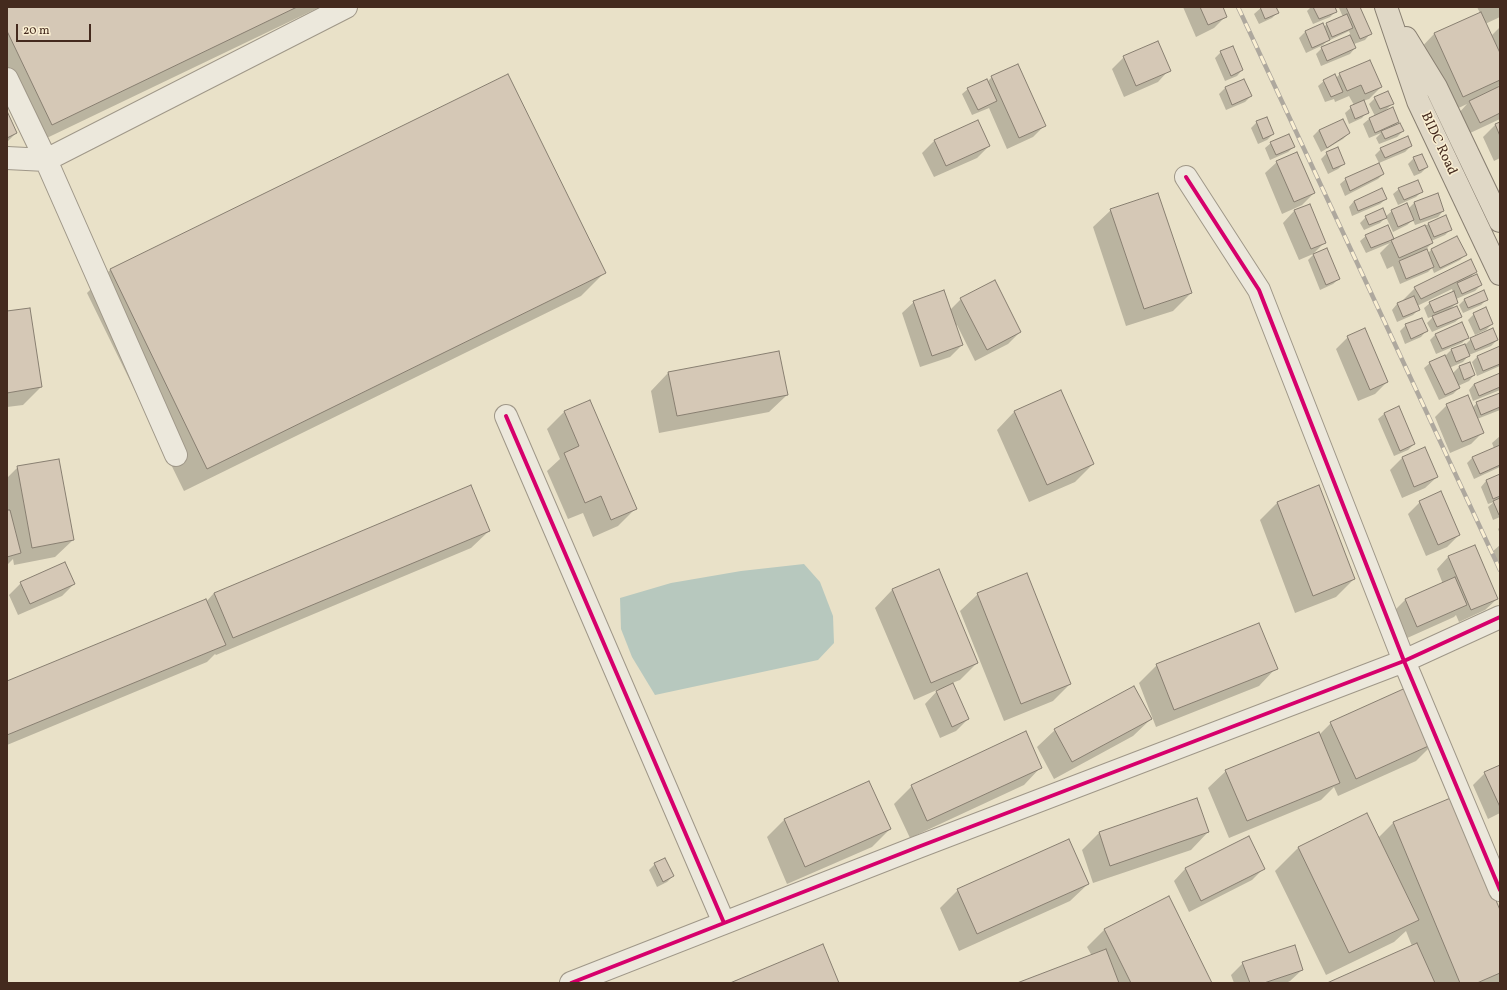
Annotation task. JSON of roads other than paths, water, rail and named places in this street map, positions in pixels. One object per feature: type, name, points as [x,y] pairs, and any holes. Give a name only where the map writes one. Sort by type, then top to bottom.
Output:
[{"type":"main road","name":"BIDC Road","points":[[1388,8],[1436,87],[1500,221]]},
{"type":"main road","name":"BIDC Road","points":[[1388,8],[1418,100],[1500,274]]},
{"type":"street","points":[[7,158],[46,160],[346,7]]},
{"type":"street","points":[[7,79],[46,160],[176,455]]},
{"type":"street","points":[[1186,177],[1259,290],[1404,661],[1500,890]]},
{"type":"street","points":[[506,416],[724,923]]},
{"type":"street","points":[[571,983],[1404,661],[1500,617]]},
{"type":"railway","points":[[1238,7],[1500,570]]}]
